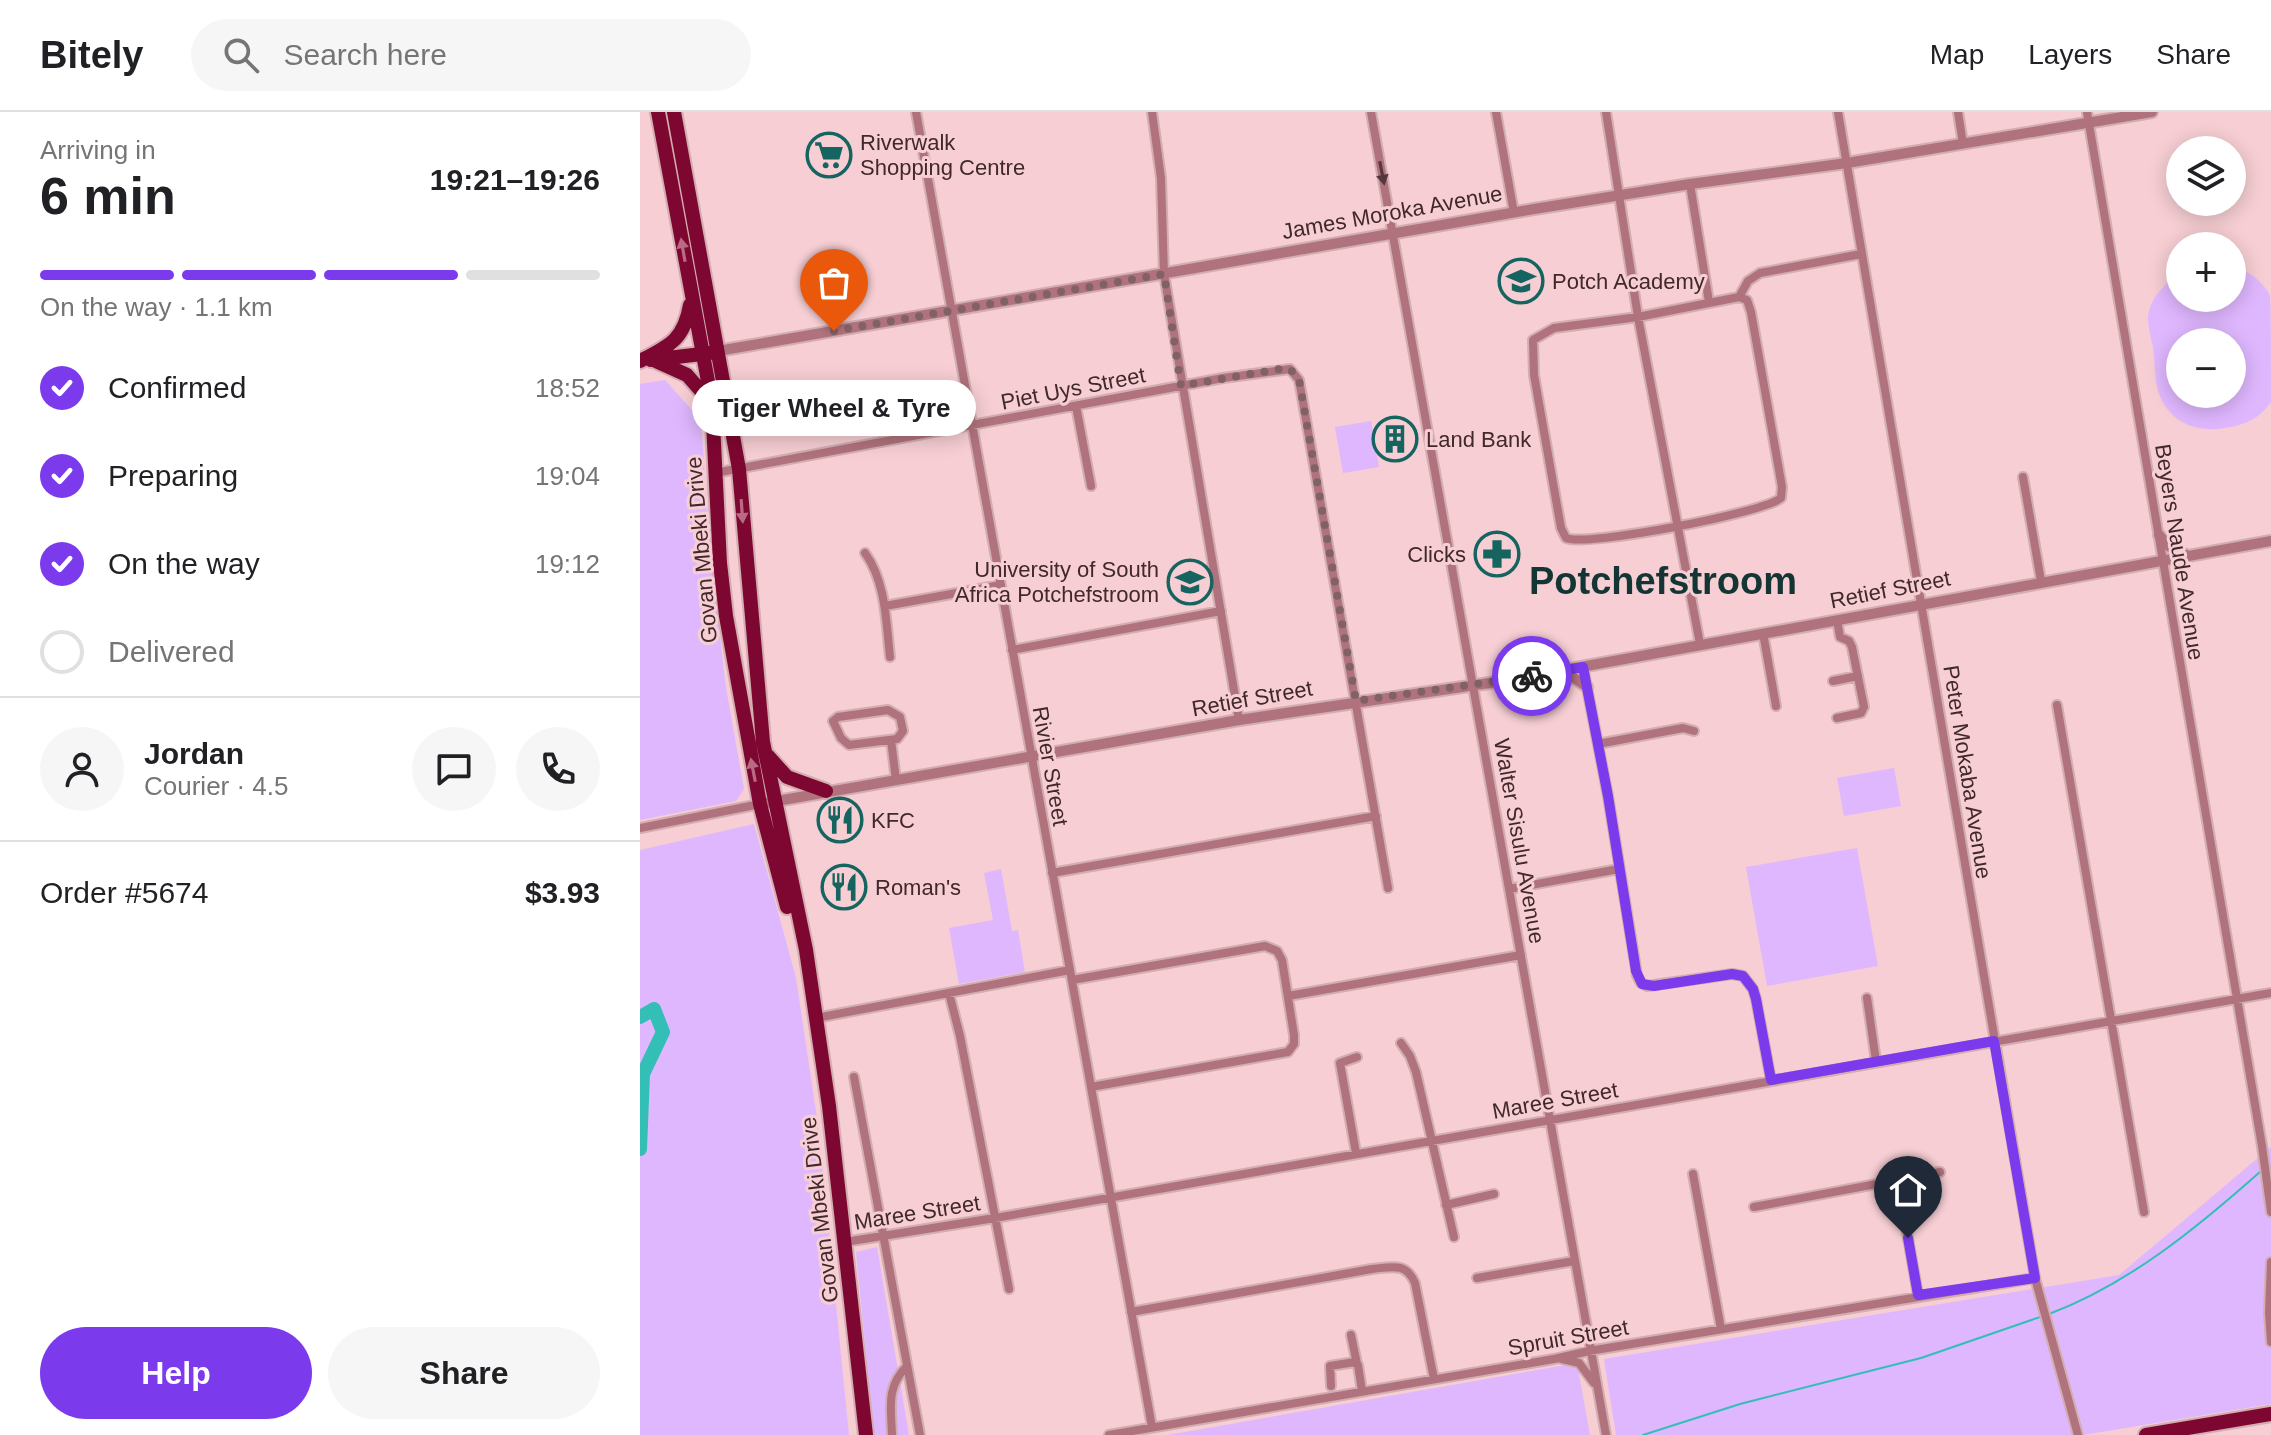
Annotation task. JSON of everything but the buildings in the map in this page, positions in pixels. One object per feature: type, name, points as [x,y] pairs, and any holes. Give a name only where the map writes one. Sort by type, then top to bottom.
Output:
[{"type":"main road","name":"Govan Mbeki Drive","points":[[658,112],[712,403],[720,563],[726,616],[816,1018],[836,1153],[866,1435]]},
{"type":"main road","name":"Govan Mbeki Drive","points":[[674,112],[739,469],[768,803]]},
{"type":"main road","points":[[644,361],[673,343],[686,322],[692,297]]},
{"type":"main road","name":"James Moroka Avenue","points":[[644,361],[718,351]]},
{"type":"main road","points":[[644,361],[687,375],[712,403]]},
{"type":"main road","points":[[765,752],[787,777],[826,791]]},
{"type":"main road","points":[[2146,1435],[2271,1414]]},
{"type":"street","name":"Rivier Street","points":[[916,112],[1152,1427]]},
{"type":"street","points":[[1152,112],[1161,178],[1164,274],[1239,720]]},
{"type":"street","name":"Walter Sisulu Avenue","points":[[1371,112],[1606,1435]]},
{"type":"street","points":[[1496,112],[1514,213]]},
{"type":"street","points":[[1606,112],[1638,317],[1700,644]]},
{"type":"street","name":"Peter Mokaba Avenue","points":[[1838,112],[2035,1278],[2078,1435]]},
{"type":"street","points":[[1958,112],[1963,144]]},
{"type":"street","points":[[2113,112],[2130,116]]},
{"type":"street","name":"James Moroka Avenue","points":[[718,351],[1619,195],[1963,144],[2088,117],[2152,112]]},
{"type":"street","name":"Beyers Naude Avenue","points":[[2088,117],[2271,1212]]},
{"type":"street","points":[[1690,184],[1709,302]]},
{"type":"street","points":[[1739,297],[1748,281],[1760,273],[1861,254]]},
{"type":"street","points":[[1739,297],[1747,300],[1782,487],[1781,498],[1774,503],[1676,527],[1574,541],[1566,538],[1561,528],[1534,375],[1532,342],[1540,334],[1554,328],[1638,317],[1709,302],[1739,297]]},
{"type":"street","name":"Piet Uys Street","points":[[715,473],[1181,386],[1290,369],[1301,391],[1356,701]]},
{"type":"street","points":[[1076,406],[1091,486]]},
{"type":"street","points":[[2023,477],[2041,581]]},
{"type":"street","points":[[2159,535],[2170,547],[2186,555]]},
{"type":"street","name":"Retief Street","points":[[768,803],[1239,720],[1583,667],[2271,541]]},
{"type":"street","points":[[865,553],[875,571],[885,606],[890,657]]},
{"type":"street","points":[[885,606],[1001,585]]},
{"type":"street","points":[[1012,650],[1221,611]]},
{"type":"street","points":[[1837,620],[1840,637],[1851,644],[1863,711],[1837,718]]},
{"type":"street","points":[[1763,633],[1776,706]]},
{"type":"street","points":[[1583,667],[1636,971],[1641,983],[1654,986],[1732,974],[1743,976],[1756,999],[1771,1080]]},
{"type":"street","points":[[1554,672],[1574,678],[1587,687]]},
{"type":"street","points":[[1833,681],[1858,676]]},
{"type":"street","points":[[1356,701],[1388,888]]},
{"type":"street","points":[[2057,705],[2144,1212]]},
{"type":"street","points":[[893,711],[900,717],[903,731],[897,739],[891,740],[849,745],[841,738],[833,721],[838,717],[893,711]]},
{"type":"street","points":[[1598,744],[1683,728],[1694,731]]},
{"type":"street","points":[[891,740],[896,780]]},
{"type":"street","points":[[640,828],[768,803]]},
{"type":"street","points":[[1052,873],[1376,816]]},
{"type":"street","points":[[1509,889],[1619,869]]},
{"type":"street","points":[[1072,980],[1265,946],[1277,951],[1282,960],[1294,1040],[1288,1052],[1091,1087]]},
{"type":"street","points":[[1288,996],[1521,955]]},
{"type":"street","points":[[816,1018],[1070,970]]},
{"type":"street","points":[[949,993],[1009,1289]]},
{"type":"street","name":"Maree Street","points":[[845,1242],[2271,993]]},
{"type":"street","points":[[1867,998],[1876,1061]]},
{"type":"street","points":[[1401,1043],[1416,1072],[1454,1237]]},
{"type":"street","points":[[1356,1153],[1340,1063],[1357,1057]]},
{"type":"street","points":[[854,1077],[920,1435]]},
{"type":"street","points":[[1754,1207],[1940,1172]]},
{"type":"street","points":[[1693,1174],[1721,1329]]},
{"type":"street","points":[[1898,1181],[1918,1295]]},
{"type":"street","points":[[1446,1205],[1494,1194]]},
{"type":"street","points":[[1477,1278],[1574,1261]]},
{"type":"street","points":[[2271,1262],[2271,1342]]},
{"type":"street","points":[[1131,1312],[1399,1266],[1411,1273],[1415,1283],[1434,1379]]},
{"type":"street","name":"Spruit Street","points":[[1109,1435],[1918,1295],[2035,1278]]},
{"type":"street","points":[[1351,1335],[1362,1391]]},
{"type":"street","points":[[1554,1359],[1579,1363],[1596,1387]]},
{"type":"street","points":[[1331,1386],[1330,1366],[1355,1362],[1358,1365]]},
{"type":"street","points":[[892,1435],[890,1395],[897,1375],[907,1366]]},
{"type":"shaded area","points":[[2246,272],[2263,286],[2270,296],[2271,402],[2256,417],[2239,425],[2205,429],[2186,424],[2167,408],[2246,408],[2246,328],[2166,328],[2165,405],[2157,385],[2148,324],[2149,311],[2166,285],[2166,312],[2246,312]]},
{"type":"shaded area","points":[[665,380],[701,420],[711,560],[726,688],[744,789],[736,801],[640,820],[640,384]]},
{"type":"shaded area","points":[[1371,421],[1379,467],[1343,473],[1335,427]]},
{"type":"shaded area","points":[[1894,768],[1901,806],[1844,816],[1837,778]]},
{"type":"shaded area","points":[[754,824],[796,978],[818,1125],[849,1435],[640,1435],[640,850]]},
{"type":"shaded area","points":[[1857,848],[1878,966],[1767,986],[1746,867]]},
{"type":"shaded area","points":[[1001,869],[1012,931],[1018,930],[1025,972],[959,984],[949,928],[993,920],[984,873]]},
{"type":"shaded area","points":[[2271,1147],[2271,1404],[2083,1435],[1616,1435],[1604,1359],[2119,1275]]},
{"type":"shaded area","points":[[877,1247],[909,1435],[874,1435],[856,1252]]},
{"type":"shaded area","points":[[1577,1363],[1590,1435],[1168,1435]]},
{"type":"waterway","points":[[640,1017],[654,1009],[663,1032],[643,1074],[640,1149]]},
{"type":"waterway","points":[[2049,1314],[2078,1302],[2135,1270],[2213,1213],[2261,1171]]},
{"type":"waterway","points":[[1643,1435],[1740,1404],[1921,1358],[2043,1316]]},
{"type":"way so far","points":[[834,331],[1164,274],[1181,386],[1280,369],[1290,369],[1299,380],[1356,701],[1532,676]]},
{"type":"place","name":"Riverwalk Shopping Centre","points":[[829,155]]},
{"type":"place","name":"Potch Academy","points":[[1521,281]]},
{"type":"place","name":"Tiger Wheel & Tyre","points":[[834,331]]},
{"type":"place","name":"Land Bank","points":[[1395,439]]},
{"type":"place","name":"Clicks","points":[[1497,554]]},
{"type":"place","name":"University of South Africa Potchefstroom","points":[[1190,582]]},
{"type":"place","name":"KFC","points":[[840,820]]},
{"type":"place","name":"Roman's","points":[[844,887]]},
{"type":"district","name":"Potchefstroom","points":[[1663,581]]},
{"type":"route","points":[[1532,676],[1583,667],[1608,796],[1636,971],[1642,984],[1654,986],[1732,974],[1743,976],[1756,999],[1771,1080],[1994,1041],[2035,1278],[1918,1295],[1908,1238]]}]
